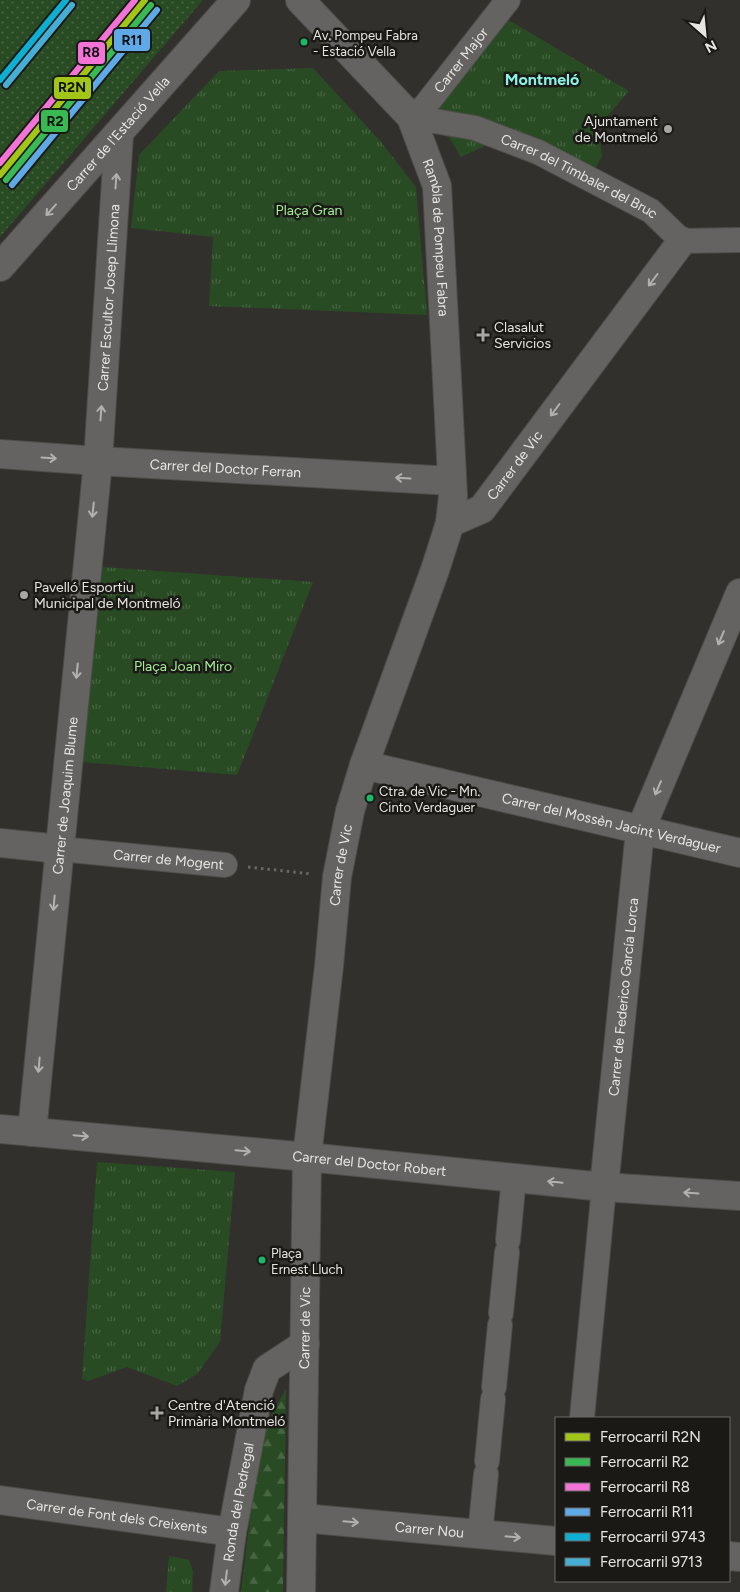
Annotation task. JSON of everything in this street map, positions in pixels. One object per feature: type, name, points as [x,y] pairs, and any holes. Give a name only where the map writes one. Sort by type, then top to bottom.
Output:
[{"type":"street","name":"Carrer de l'Estació Vella","points":[[0,267],[236,0]]},
{"type":"street","name":"Rambla de Pompeu Fabra","points":[[300,0],[411,117],[437,186],[453,496],[450,523]]},
{"type":"street","name":"Carrer Major","points":[[411,117],[425,106],[508,0]]},
{"type":"street","name":"Carrer del Timbaler del Bruc","points":[[411,117],[475,128],[538,152],[651,211],[682,241]]},
{"type":"street","name":"Carrer Escultor Josep Llimona","points":[[98,461],[119,134]]},
{"type":"street","points":[[682,241],[740,240]]},
{"type":"street","name":"Carrer de Vic","points":[[301,1592],[307,1157],[329,966],[337,877],[350,811],[364,765],[435,570],[450,523],[482,509],[682,241]]},
{"type":"street","name":"Carrer del Doctor Ferran","points":[[0,454],[452,481]]},
{"type":"street","name":"Carrer de Joaquim Blume","points":[[32,1132],[98,461]]},
{"type":"street","name":"Carrer de Federico García Lorca","points":[[582,1417],[640,831],[740,593]]},
{"type":"street","name":"Carrer del Mossèn Jacint Verdaguer","points":[[364,765],[740,853]]},
{"type":"street","name":"Carrer de Mogent","points":[[0,843],[225,865]]},
{"type":"street","name":"Carrer del Doctor Robert","points":[[0,1129],[604,1187],[740,1196]]},
{"type":"street","points":[[480,1534],[514,1178]]},
{"type":"street","name":"Ronda del Pedregal","points":[[224,1592],[232,1532],[259,1390],[267,1369],[305,1344]]},
{"type":"street","name":"Carrer de Font dels Creixents","points":[[0,1500],[232,1532]]},
{"type":"street","name":"Carrer Nou","points":[[302,1518],[555,1542]]},
{"type":"path","name":"Carrer de Mogent","points":[[225,865],[337,877]]},
{"type":"green space","points":[[0,0],[203,0],[0,237]]},
{"type":"green space","points":[[495,12],[629,91],[598,127],[602,156],[585,188],[489,144],[461,157],[424,96]]},
{"type":"green space","name":"Plaça Gran","points":[[313,68],[381,142],[416,187],[427,315],[209,306],[213,237],[131,228],[139,155],[219,71]]},
{"type":"green space","name":"Plaça Joan Miro","points":[[103,567],[313,582],[237,775],[82,762]]},
{"type":"green space","points":[[97,1162],[235,1172],[220,1342],[197,1374],[177,1386],[127,1367],[88,1381],[82,1379]]},
{"type":"green space","points":[[286,1389],[283,1592],[241,1592],[254,1471],[268,1421]]},
{"type":"green space","points":[[169,1556],[189,1560],[193,1571],[192,1592],[166,1592]]},
{"type":"rail line","name":"9743","points":[[0,80],[66,0]]},
{"type":"rail line","name":"R8","points":[[0,163],[135,0]]},
{"type":"rail line","name":"R2N","points":[[0,175],[145,0]]},
{"type":"rail line","name":"9713","points":[[6,85],[72,5]]},
{"type":"rail line","name":"R2","points":[[6,180],[151,5]]},
{"type":"rail line","name":"R11","points":[[12,185],[157,10]]},
{"type":"place","name":"Av. Pompeu Fabra - Estació Vella","points":[[304,42]]},
{"type":"place","name":"Ajuntament de Montmeló","points":[[668,129]]},
{"type":"place","name":"Clasalut Servicios","points":[[483,335]]},
{"type":"place","name":"Pavelló Esportiu Municipal de Montmeló","points":[[24,595]]},
{"type":"place","name":"Ctra. de Vic - Mn. Cinto Verdaguer","points":[[370,798]]},
{"type":"place","name":"Plaça Ernest Lluch","points":[[262,1260]]},
{"type":"place","name":"Centre d'Atenció Primària Montmeló","points":[[157,1413]]},
{"type":"district","name":"Montmeló","points":[[542,79]]}]
